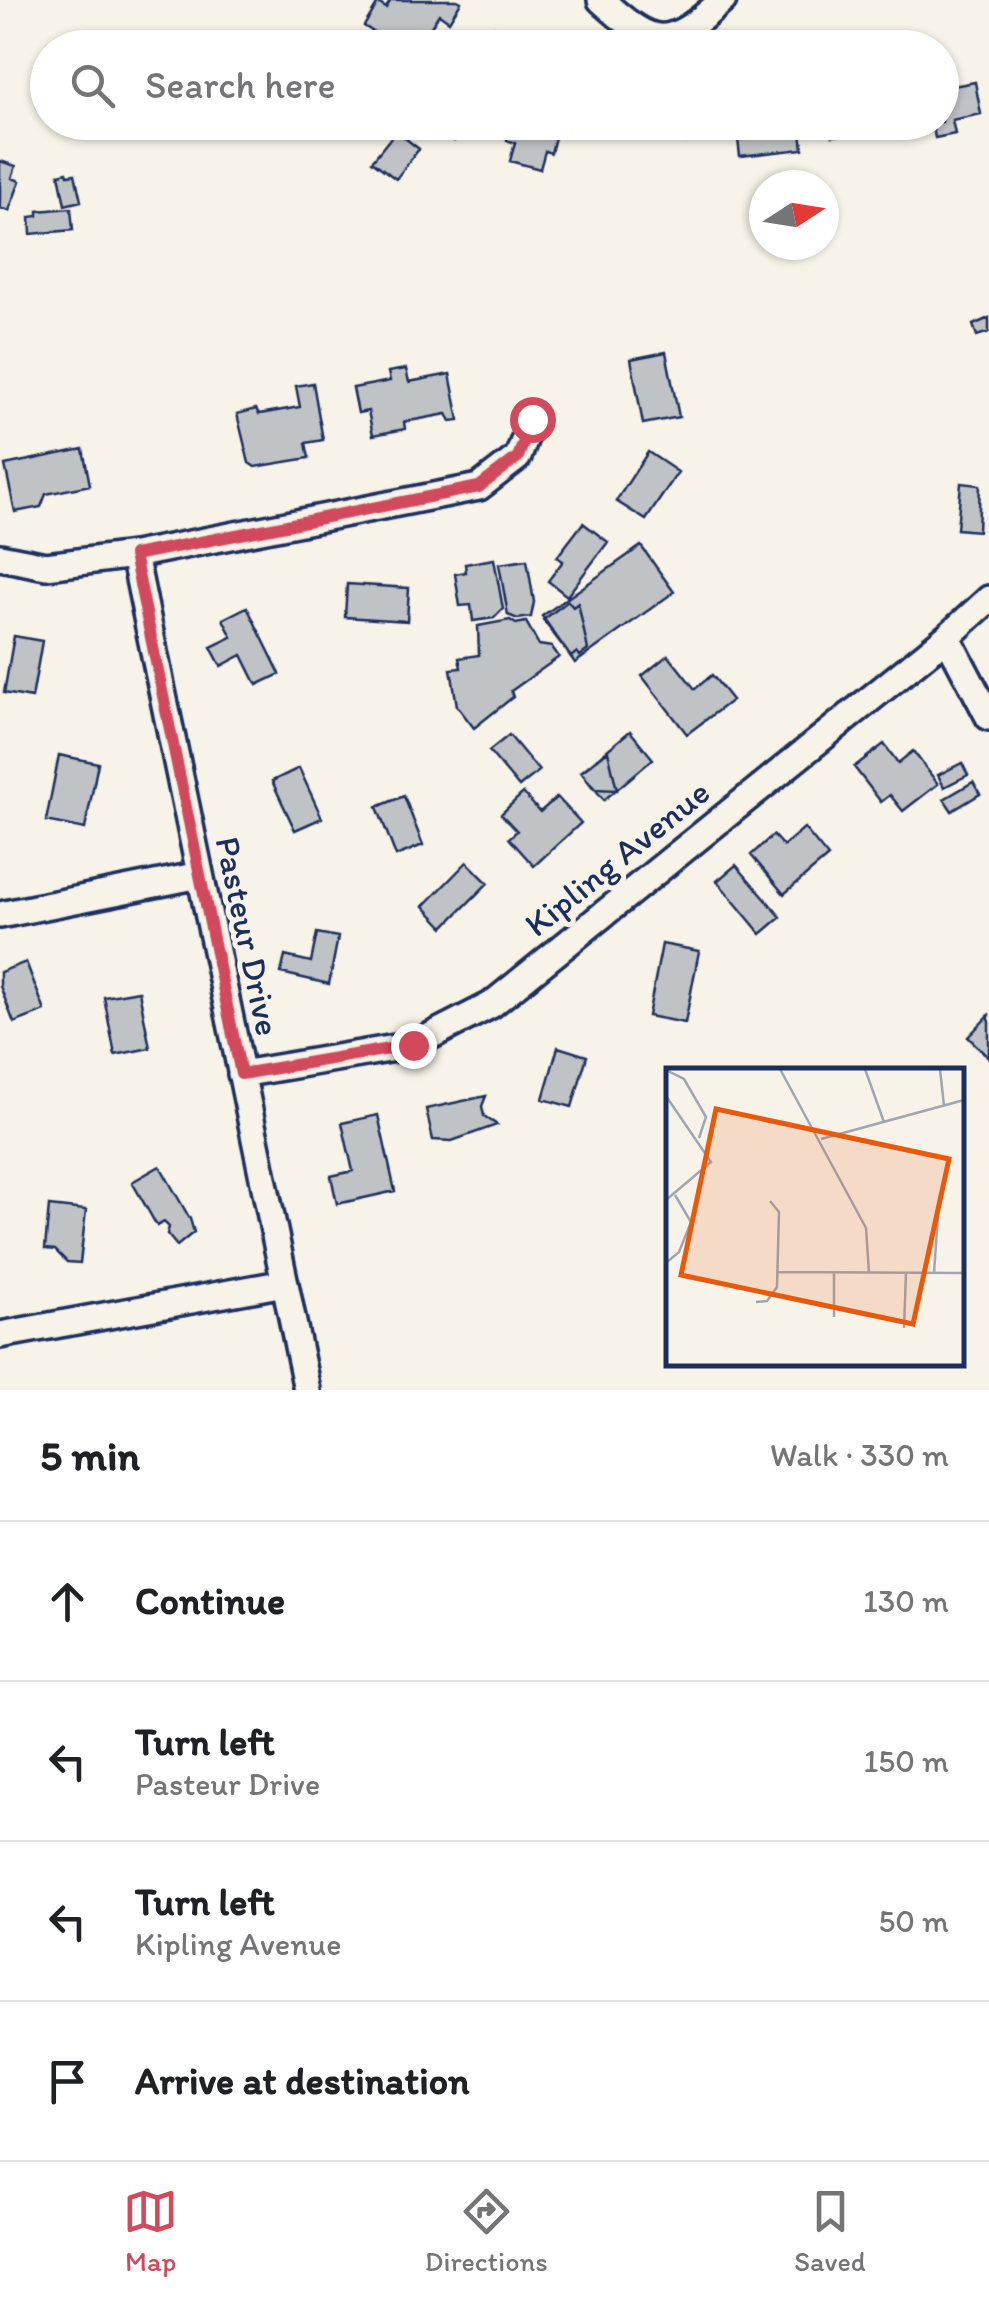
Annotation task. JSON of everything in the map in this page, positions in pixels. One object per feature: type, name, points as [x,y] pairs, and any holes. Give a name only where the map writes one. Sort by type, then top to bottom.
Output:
[{"type":"street","points":[[601,0],[637,30]]},
{"type":"street","points":[[687,30],[724,0]]},
{"type":"street","points":[[0,557],[46,566],[134,555],[479,487],[518,457],[532,419]]},
{"type":"street","name":"Pasteur Drive","points":[[134,555],[307,1390]]},
{"type":"street","name":"Kipling Avenue","points":[[241,1074],[413,1045],[492,1004],[989,599]]},
{"type":"street","points":[[948,636],[989,718]]},
{"type":"street","points":[[0,915],[200,875]]},
{"type":"street","points":[[0,1335],[285,1283]]},
{"type":"building","points":[[391,0],[461,2],[449,21],[439,14],[429,30],[370,30],[364,26],[378,3],[386,8]]},
{"type":"building","points":[[975,82],[981,114],[959,119],[959,85]]},
{"type":"building","points":[[389,140],[408,140],[419,149],[396,179],[372,161]]},
{"type":"building","points":[[507,140],[554,140],[551,153],[545,151],[540,169],[510,161],[515,143]]},
{"type":"building","points":[[738,140],[802,140],[803,149],[740,156]]},
{"type":"building","points":[[0,161],[16,166],[12,178],[20,181],[9,211],[0,208]]},
{"type":"building","points":[[59,174],[75,174],[81,201],[65,205]]},
{"type":"building","points":[[71,208],[73,230],[31,234],[30,217],[38,216],[38,211]]},
{"type":"building","points":[[989,318],[989,332],[977,336],[973,325]]},
{"type":"building","points":[[666,352],[679,417],[643,424],[631,359]]},
{"type":"building","points":[[406,369],[409,382],[450,374],[459,420],[451,421],[447,414],[404,422],[405,429],[373,435],[368,411],[358,413],[353,388],[390,381],[388,372]]},
{"type":"building","points":[[313,383],[323,440],[306,443],[309,458],[255,467],[249,463],[237,414],[300,407],[296,386]]},
{"type":"building","points":[[83,449],[90,485],[46,494],[41,507],[15,512],[5,465]]},
{"type":"building","points":[[648,452],[678,472],[646,520],[616,501]]},
{"type":"building","points":[[961,483],[980,485],[978,531],[957,529]]},
{"type":"building","points":[[583,523],[608,542],[567,596],[548,581],[563,561],[557,557]]},
{"type":"building","points":[[641,546],[674,592],[575,663],[542,616]]},
{"type":"building","points":[[494,559],[503,609],[494,618],[473,621],[471,605],[460,606],[455,574],[466,572],[465,564]]},
{"type":"building","points":[[527,560],[534,602],[531,617],[518,619],[508,615],[499,564]]},
{"type":"building","points":[[347,584],[409,588],[407,621],[345,617]]},
{"type":"building","points":[[568,601],[573,607],[578,603],[588,650],[580,656],[577,652],[571,657],[543,620]]},
{"type":"building","points":[[247,607],[280,674],[257,685],[242,655],[221,666],[211,647],[232,637],[223,619]]},
{"type":"building","points":[[510,620],[516,624],[526,622],[539,645],[552,647],[559,657],[511,691],[513,697],[474,728],[457,706],[451,669],[461,668],[459,658],[479,655],[478,626]]},
{"type":"building","points":[[14,636],[42,641],[32,698],[4,693]]},
{"type":"building","points":[[668,655],[695,689],[712,675],[732,700],[687,734],[642,676]]},
{"type":"building","points":[[630,731],[653,759],[604,800],[581,772]]},
{"type":"building","points":[[509,735],[539,771],[519,787],[489,751]]},
{"type":"building","points":[[884,744],[898,763],[913,751],[938,784],[903,811],[890,795],[881,802],[854,767]]},
{"type":"building","points":[[608,751],[617,790],[594,789],[581,772]]},
{"type":"building","points":[[59,755],[98,763],[85,829],[46,821]]},
{"type":"building","points":[[962,763],[968,775],[944,787],[938,775]]},
{"type":"building","points":[[299,768],[322,818],[295,830],[272,781]]},
{"type":"building","points":[[973,782],[980,794],[952,811],[944,799]]},
{"type":"building","points":[[523,793],[540,812],[557,797],[581,823],[534,866],[509,838],[517,831],[501,814]]},
{"type":"building","points":[[404,796],[423,845],[396,856],[377,807]]},
{"type":"building","points":[[804,828],[828,857],[784,894],[751,855],[773,835],[783,846]]},
{"type":"building","points":[[467,862],[488,883],[444,927],[424,906]]},
{"type":"building","points":[[736,865],[781,917],[761,934],[717,881]]},
{"type":"building","points":[[317,933],[338,937],[329,984],[281,973],[285,956],[311,962]]},
{"type":"building","points":[[662,944],[699,951],[685,1023],[648,1016]]},
{"type":"building","points":[[26,962],[45,1011],[14,1023],[0,986],[0,972]]},
{"type":"building","points":[[139,991],[150,1048],[115,1055],[104,997]]},
{"type":"building","points":[[989,1015],[989,1058],[968,1037]]},
{"type":"building","points":[[558,1047],[587,1056],[572,1107],[543,1099]]},
{"type":"building","points":[[486,1096],[484,1116],[497,1125],[452,1141],[433,1140],[426,1109]]},
{"type":"building","points":[[378,1115],[395,1191],[337,1204],[331,1176],[353,1171],[342,1123]]},
{"type":"building","points":[[160,1166],[194,1232],[177,1246],[167,1234],[169,1227],[164,1222],[157,1226],[132,1182]]},
{"type":"building","points":[[49,1206],[86,1210],[80,1263],[67,1262],[55,1250],[45,1249]]},
{"type":"route","points":[[413,1045],[241,1074],[134,555],[479,487],[518,457],[532,419]]}]
